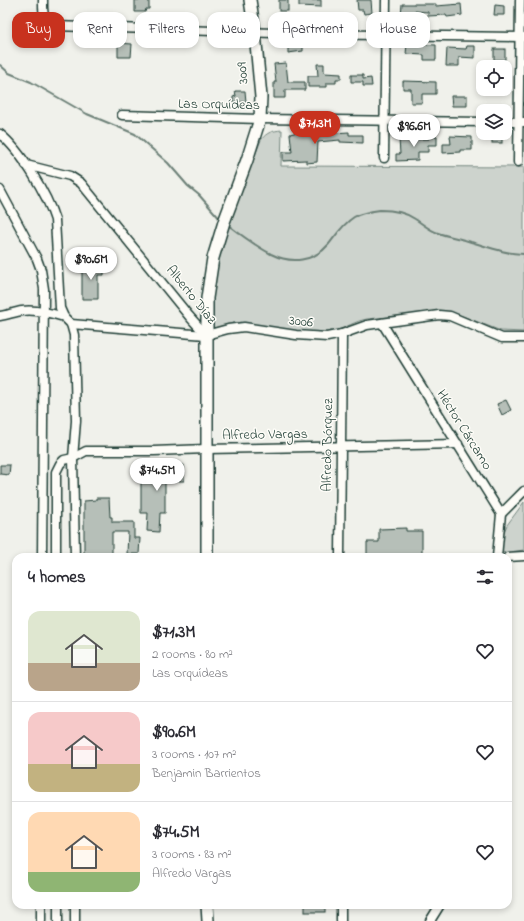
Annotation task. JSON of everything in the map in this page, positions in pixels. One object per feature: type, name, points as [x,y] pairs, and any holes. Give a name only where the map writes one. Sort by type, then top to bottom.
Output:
[{"type":"street","points":[[43,0],[45,19],[54,26],[207,31]]},
{"type":"street","name":"3009","points":[[250,0],[252,12]]},
{"type":"street","points":[[386,0],[386,12]]},
{"type":"street","points":[[518,162],[521,122],[522,37],[520,0]]},
{"type":"street","points":[[260,33],[366,35]]},
{"type":"street","points":[[430,36],[522,37]]},
{"type":"street","name":"3009","points":[[206,335],[206,298],[214,258],[224,222],[247,160],[260,119],[256,48]]},
{"type":"street","points":[[384,158],[386,48]]},
{"type":"street","name":"Las Orquídeas","points":[[122,115],[260,119],[476,122]]},
{"type":"street","points":[[0,134],[10,143],[42,188],[52,208],[55,220],[60,308],[64,317],[71,324],[74,335],[76,421],[73,458],[75,553]]},
{"type":"street","name":"Alberto Díaz","points":[[26,166],[70,176],[81,184],[206,335],[207,553]]},
{"type":"street","points":[[0,190],[37,259],[41,270],[44,289],[42,553]]},
{"type":"street","points":[[0,316],[22,311],[44,312],[64,317]]},
{"type":"street","name":"3006","points":[[71,324],[206,335],[228,329],[244,327],[315,337],[327,337],[342,334],[367,325],[439,315],[450,316],[502,338],[524,338]]},
{"type":"street","name":"Héctor Cárcamo","points":[[382,323],[501,514]]},
{"type":"street","name":"Alfredo Bórquez","points":[[340,553],[342,334]]},
{"type":"street","name":"Alfredo Vargas","points":[[56,553],[56,472],[64,460],[73,458],[86,451],[154,451],[458,444]]},
{"type":"street","points":[[497,553],[501,514],[524,491]]},
{"type":"street","points":[[512,557],[524,556]]},
{"type":"street","points":[[41,909],[41,921]]},
{"type":"street","points":[[58,909],[58,921]]},
{"type":"street","points":[[75,909],[75,921]]},
{"type":"street","points":[[207,909],[208,921]]},
{"type":"street","points":[[341,909],[341,921]]},
{"type":"street","points":[[430,921],[438,909]]},
{"type":"shaded area","points":[[282,130],[281,166],[524,167],[524,332],[501,331],[460,315],[439,312],[367,319],[358,321],[338,330],[324,333],[288,331],[241,323],[233,323],[211,329],[211,304],[214,280],[219,256],[234,209],[261,140],[270,132]]},
{"type":"shaded area","points":[[524,502],[524,550],[501,553],[504,532],[507,525]]},
{"type":"building","points":[[135,0],[149,0],[149,9],[146,9],[145,12],[135,12]]},
{"type":"building","points":[[279,0],[288,0],[288,11],[279,11]]},
{"type":"building","points":[[299,0],[321,0],[321,7],[299,6]]},
{"type":"building","points":[[357,0],[371,0],[372,12],[366,12],[366,14],[364,14],[363,10],[358,10]]},
{"type":"building","points":[[402,4],[436,4],[436,6],[461,4],[462,15],[447,17],[446,15],[430,16],[430,12],[401,12]]},
{"type":"building","points":[[495,5],[504,6],[504,15],[494,15]]},
{"type":"building","points":[[127,44],[132,44],[131,57],[118,57],[118,48],[127,48]]},
{"type":"building","points":[[430,45],[436,45],[436,60],[424,60],[424,55],[406,54],[407,48],[430,48]]},
{"type":"building","points":[[467,46],[475,46],[475,58],[459,57],[459,66],[446,66],[447,48],[466,49]]},
{"type":"building","points":[[288,48],[303,48],[303,51],[288,53]]},
{"type":"building","points":[[494,49],[505,49],[505,60],[494,60]]},
{"type":"building","points":[[286,63],[288,82],[305,82],[305,90],[285,90],[285,98],[274,98],[274,82],[276,82],[274,64]]},
{"type":"building","points":[[317,64],[324,64],[324,73],[341,74],[341,79],[336,79],[336,83],[327,83],[327,87],[308,87],[308,76],[318,76]]},
{"type":"building","points":[[351,75],[363,75],[363,79],[371,78],[372,86],[363,86],[363,82],[351,82]]},
{"type":"building","points":[[403,81],[436,82],[436,94],[422,94],[422,103],[411,103],[411,89],[403,89]]},
{"type":"building","points":[[235,91],[245,91],[246,102],[233,102],[233,97],[236,96]]},
{"type":"building","points":[[451,96],[467,96],[467,106],[452,106]]},
{"type":"building","points":[[298,132],[317,134],[349,132],[349,135],[363,135],[363,143],[340,142],[340,140],[318,142],[317,162],[306,163],[306,160],[283,161],[283,152],[292,152],[290,134]]},
{"type":"building","points":[[429,136],[437,136],[437,145],[428,145],[428,152],[418,152],[418,160],[396,161],[396,154],[400,154],[399,139],[429,139]]},
{"type":"building","points":[[450,136],[472,137],[472,150],[460,150],[460,152],[443,153],[443,144],[451,144]]},
{"type":"building","points":[[492,140],[502,140],[502,143],[492,143]]},
{"type":"building","points":[[82,266],[104,266],[104,275],[98,275],[98,299],[82,299]]},
{"type":"building","points":[[506,400],[511,410],[502,415],[497,404]]},
{"type":"building","points":[[0,465],[10,465],[9,475],[0,474]]},
{"type":"building","points":[[170,465],[184,465],[184,481],[165,481],[165,513],[160,513],[159,532],[147,531],[148,513],[141,513],[141,469],[170,469]]},
{"type":"building","points":[[96,498],[109,498],[110,517],[112,517],[112,522],[134,522],[134,538],[140,538],[139,553],[127,553],[128,532],[112,532],[112,553],[84,553],[84,501],[96,500]]},
{"type":"building","points":[[406,528],[406,531],[422,531],[422,553],[367,553],[367,542],[379,542],[379,529]]},
{"type":"building","points":[[305,909],[325,909],[325,912],[305,912]]},
{"type":"waterway","points":[[0,65],[9,73],[31,82],[87,114],[135,134],[168,163],[221,220]]},
{"type":"waterway","points":[[228,225],[271,254],[286,259],[302,260],[316,255],[323,250],[343,226],[354,217],[363,213],[389,210],[407,215],[432,230],[442,234],[504,252],[524,254]]}]
